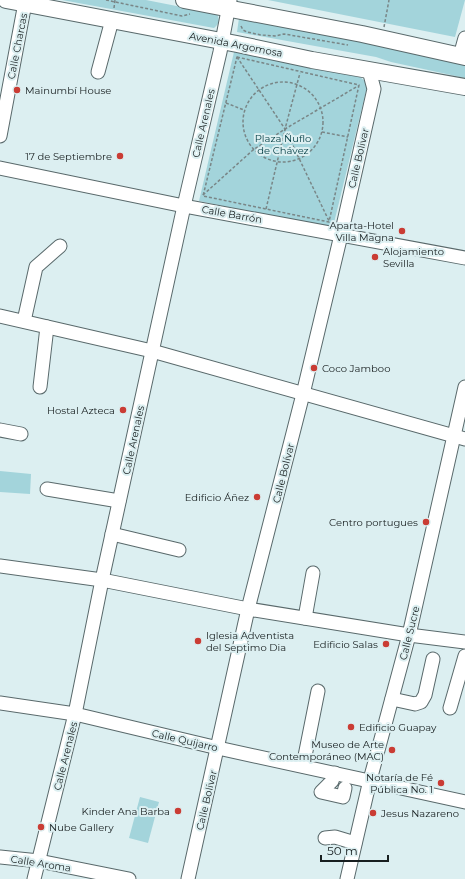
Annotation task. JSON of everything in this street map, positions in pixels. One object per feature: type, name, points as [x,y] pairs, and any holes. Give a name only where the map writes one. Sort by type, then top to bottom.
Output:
[{"type":"main road","name":"Avenida Argomosa","points":[[6,0],[25,1],[112,20],[221,47],[302,58],[368,73],[465,87]]},
{"type":"main road","points":[[184,0],[229,4],[463,57]]},
{"type":"street","name":"Calle Charcas","points":[[0,136],[25,1]]},
{"type":"street","name":"Calle Arenales","points":[[34,879],[75,714],[119,501],[184,206],[221,47],[229,4]]},
{"type":"street","points":[[98,72],[112,20]]},
{"type":"street","points":[[463,57],[465,38]]},
{"type":"street","name":"Calle Bolívar","points":[[188,879],[248,609],[303,394],[374,89],[368,73]]},
{"type":"street","name":"Calle Barrón","points":[[0,168],[184,206],[265,215],[341,235],[465,258]]},
{"type":"street","points":[[24,321],[36,267],[60,246]]},
{"type":"street","points":[[0,316],[152,351],[459,437]]},
{"type":"street","points":[[40,387],[47,327]]},
{"type":"street","name":"Calle Sucre","points":[[347,879],[370,780],[409,635],[459,437],[465,387]]},
{"type":"street","points":[[0,430],[21,434]]},
{"type":"street","points":[[47,489],[119,501]]},
{"type":"street","points":[[112,534],[178,550]]},
{"type":"street","points":[[0,566],[102,580],[248,609],[409,635],[465,642]]},
{"type":"street","points":[[306,618],[312,572]]},
{"type":"street","points":[[450,708],[465,656]]},
{"type":"street","points":[[392,699],[415,704],[421,702],[425,695],[433,659]]},
{"type":"street","points":[[303,766],[318,691]]},
{"type":"street","name":"Calle Quijarro","points":[[0,703],[75,714],[218,748],[370,780],[465,802]]},
{"type":"street","points":[[335,773],[332,781],[320,792],[343,797],[345,788]]},
{"type":"street","points":[[325,838],[336,837],[355,842]]},
{"type":"street","name":"Calle Aroma","points":[[0,857],[38,861],[129,879]]},
{"type":"path","points":[[106,0],[182,16],[195,13]]},
{"type":"path","points":[[381,38],[389,0]]},
{"type":"path","points":[[241,26],[243,30],[262,35],[275,36],[284,34],[352,46]]},
{"type":"path","points":[[221,47],[237,57],[359,85]]},
{"type":"path","points":[[237,57],[285,129],[330,222]]},
{"type":"path","points":[[203,196],[237,57]]},
{"type":"path","points":[[265,215],[300,72]]},
{"type":"path","points":[[203,196],[253,150],[359,85],[368,73]]},
{"type":"path","points":[[284,81],[297,84],[307,90],[315,98],[321,108],[323,120],[322,132],[310,153],[288,163],[277,163],[260,156],[253,150],[247,141],[243,131],[242,120],[244,110],[250,99],[258,90],[270,84],[284,81]]},
{"type":"path","points":[[330,222],[359,85]]},
{"type":"path","points":[[226,103],[244,110]]},
{"type":"path","points":[[322,132],[348,137]]},
{"type":"path","points":[[203,196],[265,215],[330,222]]},
{"type":"green space","points":[[62,0],[146,0],[217,14],[218,22],[214,28]]},
{"type":"green space","points":[[268,0],[465,0],[455,37]]},
{"type":"green space","points":[[239,18],[381,45],[465,64],[465,78],[391,62],[376,57],[237,32]]},
{"type":"green space","name":"Plaza Ñuflo de Chávez","points":[[238,50],[360,77],[365,81],[367,87],[334,223],[330,228],[199,201],[234,52]]},
{"type":"green space","points":[[0,471],[31,474],[30,494],[0,492]]},
{"type":"green space","points":[[140,797],[159,802],[148,843],[129,838]]},
{"type":"place","name":"Mainumbí House","points":[[17,90]]},
{"type":"place","name":"17 de Septiembre","points":[[120,156]]},
{"type":"place","name":"Aparta-Hotel Villa Magna","points":[[402,231]]},
{"type":"place","name":"Alojamiento Sevilla","points":[[375,257]]},
{"type":"place","name":"Coco Jamboo","points":[[314,368]]},
{"type":"place","name":"Hostal Azteca","points":[[123,410]]},
{"type":"place","name":"Edificio Áñez","points":[[257,497]]},
{"type":"place","name":"Centro portugues","points":[[426,522]]},
{"type":"place","name":"Iglesia Adventista del Septimo Dia","points":[[198,641]]},
{"type":"place","name":"Edificio Salas","points":[[386,644]]},
{"type":"place","name":"Edificio Guapay","points":[[351,727]]},
{"type":"place","name":"Museo de Arte Contemporáneo (MAC)","points":[[392,750]]},
{"type":"place","name":"Notaría de Fé Pública No. 1","points":[[441,783]]},
{"type":"place","name":"Kinder Ana Barba","points":[[178,811]]},
{"type":"place","name":"Jesus Nazareno","points":[[373,813]]},
{"type":"place","name":"Nube Gallery","points":[[41,827]]}]
